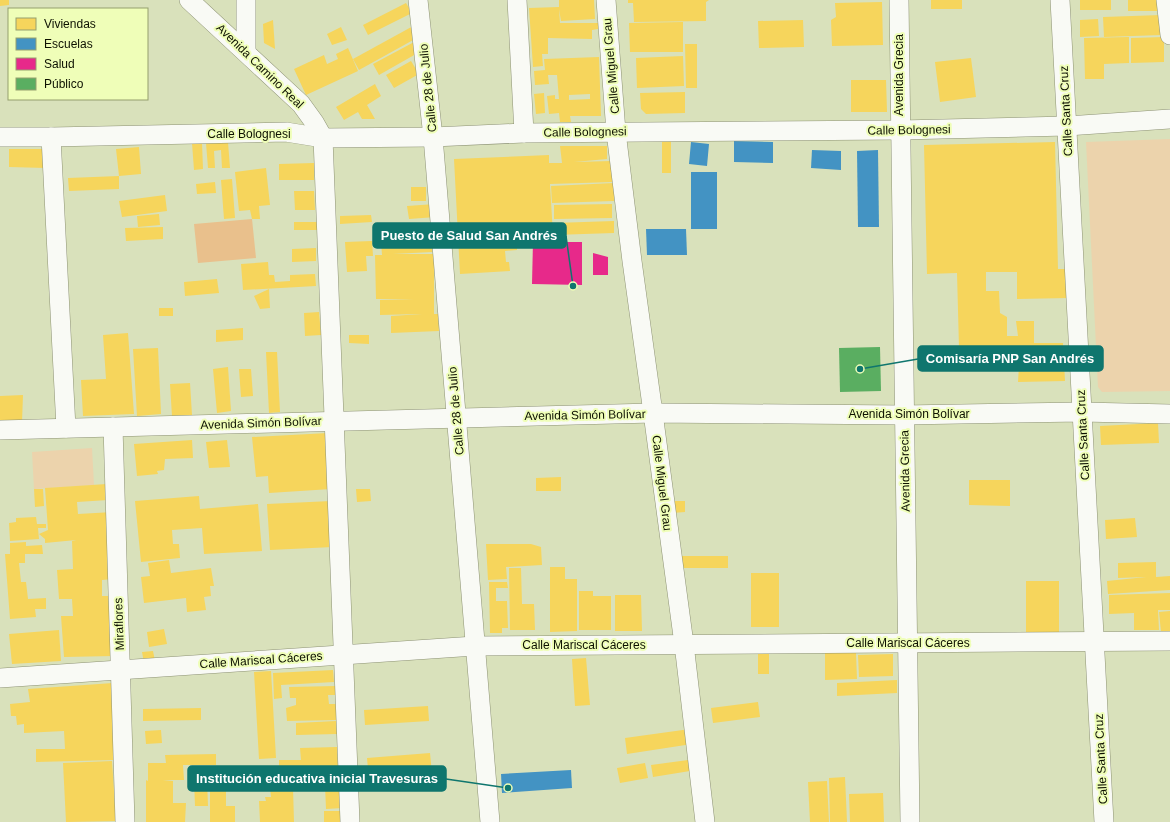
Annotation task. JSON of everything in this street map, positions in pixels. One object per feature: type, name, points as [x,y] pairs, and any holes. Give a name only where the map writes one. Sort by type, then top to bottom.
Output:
[{"type":"street","name":"Avenida Camino Real","points":[[189,0],[301,104],[323,138]]},
{"type":"street","points":[[246,0],[246,52]]},
{"type":"street","name":"Calle 28 de Julio","points":[[418,0],[433,137],[490,822]]},
{"type":"street","points":[[517,0],[524,133]]},
{"type":"street","name":"Calle Miguel Grau","points":[[606,0],[616,132],[684,644],[705,822]]},
{"type":"street","name":"Avenida Grecia","points":[[899,0],[910,822]]},
{"type":"street","name":"Calle Santa Cruz","points":[[1060,0],[1104,822]]},
{"type":"street","points":[[1166,0],[1170,35]]},
{"type":"street","name":"Calle Bolognesi","points":[[0,137],[286,132],[323,138],[433,137],[524,133],[900,130],[1067,126],[1170,119]]},
{"type":"street","points":[[50,137],[66,428]]},
{"type":"street","points":[[323,138],[350,822]]},
{"type":"street","name":"Avenida Simón Bolívar","points":[[0,430],[653,413],[904,415],[1082,412],[1170,414]]},
{"type":"street","name":"Miraflores","points":[[113,427],[125,822]]},
{"type":"street","name":"Calle Mariscal Cáceres","points":[[0,678],[475,646],[1170,641]]},
{"type":"shaded area","points":[[1170,139],[1170,391],[1102,392],[1098,387],[1086,142]]},
{"type":"shaded area","points":[[252,219],[256,258],[198,263],[194,224]]},
{"type":"shaded area","points":[[92,448],[94,485],[34,489],[32,452]]},
{"type":"building: Viviendas","points":[[0,0],[9,0],[9,5],[0,6]]},
{"type":"building: Viviendas","points":[[559,0],[594,0],[595,19],[561,21],[559,9],[560,23],[598,23],[598,29],[592,30],[592,39],[548,38],[548,54],[542,54],[543,66],[533,67],[529,8],[559,7]]},
{"type":"building: Viviendas","points":[[628,0],[709,0],[706,2],[706,21],[634,22],[633,3],[628,3]]},
{"type":"building: Viviendas","points":[[931,0],[962,0],[962,9],[931,9]]},
{"type":"building: Viviendas","points":[[1080,0],[1111,0],[1111,10],[1080,10]]},
{"type":"building: Viviendas","points":[[1128,0],[1160,0],[1160,11],[1128,11]]},
{"type":"building: Viviendas","points":[[882,2],[883,45],[832,46],[831,20],[836,17],[835,3]]},
{"type":"building: Viviendas","points":[[406,3],[412,13],[368,35],[363,25]]},
{"type":"building: Viviendas","points":[[1161,15],[1162,35],[1104,37],[1103,17]]},
{"type":"building: Viviendas","points":[[1098,19],[1099,36],[1080,37],[1080,20]]},
{"type":"building: Viviendas","points":[[273,20],[275,49],[264,43],[263,24]]},
{"type":"building: Viviendas","points":[[803,20],[804,47],[759,48],[758,21]]},
{"type":"building: Viviendas","points":[[683,22],[683,52],[630,52],[629,23]]},
{"type":"building: Viviendas","points":[[415,25],[415,39],[359,70],[353,59]]},
{"type":"building: Viviendas","points":[[341,27],[347,40],[332,45],[327,34]]},
{"type":"building: Viviendas","points":[[1129,37],[1129,63],[1104,64],[1104,79],[1085,79],[1084,38]]},
{"type":"building: Viviendas","points":[[1164,37],[1164,62],[1131,63],[1131,38]]},
{"type":"building: Viviendas","points":[[416,41],[416,54],[379,75],[373,64]]},
{"type":"building: Viviendas","points":[[685,44],[697,44],[697,88],[686,88]]},
{"type":"building: Viviendas","points":[[348,48],[358,71],[306,95],[294,69],[324,55],[327,64],[338,59],[336,54]]},
{"type":"building: Viviendas","points":[[683,56],[684,86],[637,88],[636,58]]},
{"type":"building: Viviendas","points":[[599,57],[601,116],[570,116],[571,122],[560,122],[559,113],[549,114],[547,96],[555,95],[555,99],[559,99],[557,75],[548,75],[549,84],[535,85],[534,71],[545,70],[544,59]],"holes":[[[590,94],[590,99],[569,100],[569,95]]]},
{"type":"building: Viviendas","points":[[971,58],[976,97],[940,102],[935,62]]},
{"type":"building: Viviendas","points":[[411,61],[419,74],[394,88],[386,75]]},
{"type":"building: Viviendas","points":[[851,80],[886,80],[887,112],[851,112]]},
{"type":"building: Viviendas","points":[[375,84],[381,96],[367,105],[375,119],[362,119],[358,112],[344,120],[336,107]]},
{"type":"building: Viviendas","points":[[685,92],[685,113],[646,114],[641,109],[640,93]]},
{"type":"building: Viviendas","points":[[544,93],[545,113],[536,114],[534,94]]},
{"type":"building: Viviendas","points":[[662,141],[671,141],[671,173],[662,173]]},
{"type":"building: Viviendas","points":[[228,142],[230,168],[222,168],[221,150],[214,151],[215,168],[208,168],[206,143]]},
{"type":"building: Viviendas","points":[[1055,142],[1058,269],[1069,269],[1069,298],[1017,299],[1017,272],[986,272],[986,291],[999,291],[1000,313],[1007,317],[1007,336],[1018,336],[1016,321],[1034,321],[1034,343],[1063,343],[1065,381],[1018,382],[1019,365],[993,365],[993,358],[974,358],[974,348],[959,348],[957,273],[927,274],[924,145]]},
{"type":"building: Viviendas","points":[[192,143],[202,143],[203,169],[194,170]]},
{"type":"building: Viviendas","points":[[560,146],[607,146],[607,159],[574,162],[612,161],[613,182],[550,184],[553,235],[517,237],[517,250],[505,251],[506,262],[509,262],[510,271],[460,274],[454,159],[549,155],[549,163],[562,163]]},
{"type":"building: Viviendas","points":[[139,147],[141,174],[119,176],[116,149]]},
{"type":"building: Viviendas","points":[[9,149],[46,149],[46,168],[9,167]]},
{"type":"building: Viviendas","points":[[314,163],[314,180],[279,180],[279,164]]},
{"type":"building: Viviendas","points":[[266,168],[270,205],[259,206],[260,219],[252,219],[250,210],[239,211],[235,172]]},
{"type":"building: Viviendas","points":[[119,176],[119,189],[69,191],[68,178]]},
{"type":"building: Viviendas","points":[[232,179],[235,218],[224,219],[221,180]]},
{"type":"building: Viviendas","points":[[215,182],[216,193],[197,194],[196,184]]},
{"type":"building: Viviendas","points":[[614,183],[614,201],[552,203],[551,186]]},
{"type":"building: Viviendas","points":[[411,187],[426,187],[426,201],[411,201]]},
{"type":"building: Viviendas","points":[[294,191],[314,191],[315,210],[295,210]]},
{"type":"building: Viviendas","points":[[165,195],[167,211],[122,217],[119,201]]},
{"type":"building: Viviendas","points":[[435,204],[436,217],[409,219],[407,206]]},
{"type":"building: Viviendas","points":[[612,204],[612,218],[554,219],[554,205]]},
{"type":"building: Viviendas","points":[[159,214],[160,225],[138,227],[137,216]]},
{"type":"building: Viviendas","points":[[371,215],[372,222],[340,224],[340,216]]},
{"type":"building: Viviendas","points":[[614,221],[614,233],[554,235],[554,223]]},
{"type":"building: Viviendas","points":[[294,222],[317,222],[317,230],[294,230]]},
{"type":"building: Viviendas","points":[[163,227],[163,239],[126,241],[125,228]]},
{"type":"building: Viviendas","points":[[438,239],[439,249],[432,249],[432,252],[393,254],[434,254],[434,314],[438,314],[439,331],[391,333],[391,316],[422,314],[380,315],[380,300],[414,299],[376,299],[375,255],[382,255],[381,242]]},
{"type":"building: Viviendas","points":[[372,241],[373,256],[366,256],[367,271],[347,272],[345,242]]},
{"type":"building: Viviendas","points":[[316,248],[316,261],[292,262],[292,249]]},
{"type":"building: Viviendas","points":[[268,262],[269,275],[274,275],[275,282],[290,281],[290,275],[315,274],[316,286],[243,290],[241,264]]},
{"type":"building: Viviendas","points":[[217,279],[219,293],[185,296],[184,282]]},
{"type":"building: Viviendas","points":[[269,289],[270,308],[260,309],[254,296]]},
{"type":"building: Viviendas","points":[[159,308],[173,308],[173,316],[159,316]]},
{"type":"building: Viviendas","points":[[319,312],[321,335],[305,336],[304,313]]},
{"type":"building: Viviendas","points":[[243,328],[243,340],[216,342],[216,330]]},
{"type":"building: Viviendas","points":[[128,333],[134,414],[83,416],[81,380],[106,379],[103,335]]},
{"type":"building: Viviendas","points":[[349,335],[369,335],[369,344],[349,343]]},
{"type":"building: Viviendas","points":[[158,348],[161,414],[137,416],[133,349]]},
{"type":"building: Viviendas","points":[[266,352],[277,352],[280,412],[269,413]]},
{"type":"building: Viviendas","points":[[228,367],[231,411],[217,413],[213,369]]},
{"type":"building: Viviendas","points":[[239,369],[251,369],[253,396],[241,397]]},
{"type":"building: Viviendas","points":[[190,383],[192,415],[172,416],[170,384]]},
{"type":"building: Viviendas","points":[[23,395],[22,422],[0,422],[0,396]]},
{"type":"building: Viviendas","points":[[1158,423],[1159,443],[1101,445],[1100,426]]},
{"type":"building: Viviendas","points":[[328,433],[331,489],[269,493],[268,476],[256,477],[252,437]]},
{"type":"building: Viviendas","points":[[192,440],[193,458],[165,459],[164,470],[157,471],[158,474],[137,476],[134,444]]},
{"type":"building: Viviendas","points":[[227,440],[230,467],[209,468],[206,442]]},
{"type":"building: Viviendas","points":[[561,477],[561,491],[536,491],[536,478]]},
{"type":"building: Viviendas","points":[[969,480],[1010,480],[1010,506],[969,505]]},
{"type":"building: Viviendas","points":[[107,484],[108,500],[77,502],[78,514],[113,512],[113,579],[102,580],[102,596],[111,596],[114,656],[64,657],[61,616],[73,616],[72,599],[59,599],[57,570],[73,569],[72,541],[76,540],[45,543],[45,539],[39,534],[48,530],[45,488]]},
{"type":"building: Viviendas","points":[[34,489],[43,489],[44,506],[35,507]]},
{"type":"building: Viviendas","points":[[356,489],[370,489],[371,501],[357,502]]},
{"type":"building: Viviendas","points":[[199,496],[200,509],[258,504],[262,551],[204,554],[202,528],[172,530],[173,544],[179,544],[180,558],[141,562],[135,501]]},
{"type":"building: Viviendas","points":[[331,501],[333,547],[270,550],[267,504]]},
{"type":"building: Viviendas","points":[[671,501],[685,501],[685,512],[672,513]]},
{"type":"building: Viviendas","points":[[36,517],[37,524],[46,524],[46,528],[38,528],[39,539],[10,541],[9,523],[16,522],[16,518]]},
{"type":"building: Viviendas","points":[[1135,518],[1137,537],[1106,539],[1105,520]]},
{"type":"building: Viviendas","points":[[26,542],[26,546],[42,545],[43,554],[25,554],[25,563],[19,563],[21,582],[26,582],[28,599],[46,598],[46,609],[35,609],[36,617],[10,619],[5,554],[10,554],[10,543]]},
{"type":"building: Viviendas","points":[[486,544],[531,544],[541,547],[542,565],[506,567],[507,579],[488,580]]},
{"type":"building: Viviendas","points":[[681,556],[728,556],[728,568],[683,568]]},
{"type":"building: Viviendas","points":[[169,560],[171,573],[211,568],[214,586],[210,586],[211,596],[204,597],[206,610],[187,612],[186,598],[144,603],[141,577],[150,576],[148,563]]},
{"type":"building: Viviendas","points":[[1156,562],[1156,577],[1170,576],[1170,590],[1108,594],[1107,581],[1146,577],[1118,578],[1118,563]]},
{"type":"building: Viviendas","points":[[550,567],[565,567],[565,579],[577,579],[577,631],[550,632]]},
{"type":"building: Viviendas","points":[[509,568],[521,568],[522,604],[534,604],[535,630],[510,630]]},
{"type":"building: Viviendas","points":[[751,573],[779,573],[779,627],[751,627]]},
{"type":"building: Viviendas","points":[[1026,581],[1059,581],[1059,632],[1026,632]]},
{"type":"building: Viviendas","points":[[489,582],[507,582],[508,588],[496,588],[496,601],[507,601],[508,628],[502,628],[502,633],[490,633]]},
{"type":"building: Viviendas","points":[[579,591],[593,591],[593,596],[611,596],[611,630],[579,630]]},
{"type":"building: Viviendas","points":[[1170,593],[1170,610],[1158,610],[1159,630],[1134,630],[1134,613],[1109,614],[1109,595]]},
{"type":"building: Viviendas","points":[[615,595],[641,595],[642,631],[615,631]]},
{"type":"building: Viviendas","points":[[1170,611],[1170,631],[1161,632],[1159,612]]},
{"type":"building: Viviendas","points":[[164,629],[167,644],[149,647],[147,632]]},
{"type":"building: Viviendas","points":[[59,630],[61,661],[12,664],[9,634]]},
{"type":"building: Viviendas","points":[[153,651],[155,661],[144,663],[142,652]]},
{"type":"building: Viviendas","points":[[758,651],[769,651],[769,674],[758,674]]},
{"type":"building: Viviendas","points":[[825,653],[856,653],[857,679],[825,680]]},
{"type":"building: Viviendas","points":[[893,654],[893,676],[859,677],[858,655]]},
{"type":"building: Viviendas","points":[[586,658],[590,705],[575,706],[572,659]]},
{"type":"building: Viviendas","points":[[333,670],[334,682],[281,685],[282,698],[274,699],[273,673]]},
{"type":"building: Viviendas","points":[[271,671],[276,758],[259,759],[254,672]]},
{"type":"building: Viviendas","points":[[897,680],[897,693],[837,696],[837,683]]},
{"type":"building: Viviendas","points":[[113,683],[114,760],[36,762],[36,749],[65,749],[64,731],[24,733],[24,724],[17,725],[16,716],[11,716],[10,704],[30,702],[28,689]]},
{"type":"building: Viviendas","points":[[336,686],[336,695],[328,695],[329,704],[338,704],[338,720],[287,721],[286,708],[296,705],[296,698],[290,698],[289,687]]},
{"type":"building: Viviendas","points":[[758,702],[760,717],[713,723],[711,708]]},
{"type":"building: Viviendas","points":[[428,706],[429,721],[365,725],[364,710]]},
{"type":"building: Viviendas","points":[[201,708],[201,720],[143,721],[143,709]]},
{"type":"building: Viviendas","points":[[336,721],[337,734],[296,735],[296,723]]},
{"type":"building: Viviendas","points":[[690,729],[692,744],[627,754],[625,738]]},
{"type":"building: Viviendas","points":[[161,730],[162,743],[146,744],[145,731]]},
{"type":"building: Viviendas","points":[[337,747],[338,771],[279,773],[279,760],[301,760],[300,748]]},
{"type":"building: Viviendas","points":[[430,753],[432,774],[369,780],[367,758]]},
{"type":"building: Viviendas","points":[[216,754],[216,765],[183,765],[184,780],[163,780],[173,781],[173,803],[186,803],[185,822],[146,822],[146,780],[148,781],[148,763],[166,763],[165,755]]},
{"type":"building: Viviendas","points":[[688,760],[690,771],[653,777],[651,765]]},
{"type":"building: Viviendas","points":[[112,761],[116,821],[66,822],[63,763]]},
{"type":"building: Viviendas","points":[[645,763],[648,778],[620,783],[617,768]]},
{"type":"building: Viviendas","points":[[336,772],[336,779],[342,779],[343,808],[326,809],[325,785],[298,786],[297,774]]},
{"type":"building: Viviendas","points":[[845,777],[847,822],[830,822],[829,778]]},
{"type":"building: Viviendas","points":[[194,780],[207,780],[208,806],[195,806]]},
{"type":"building: Viviendas","points":[[827,781],[829,822],[810,822],[808,782]]},
{"type":"building: Viviendas","points":[[210,782],[226,782],[226,806],[235,806],[235,822],[210,822]]},
{"type":"building: Viviendas","points":[[293,787],[294,822],[260,822],[259,801],[266,801],[265,797],[271,797],[270,788]]},
{"type":"building: Viviendas","points":[[883,793],[884,822],[850,822],[849,794]]},
{"type":"building: Viviendas","points":[[324,811],[343,811],[343,822],[324,822]]},
{"type":"building: Escuelas","points":[[734,141],[773,142],[773,163],[734,162]]},
{"type":"building: Escuelas","points":[[691,142],[709,144],[707,166],[689,164]]},
{"type":"building: Escuelas","points":[[812,150],[841,151],[841,170],[811,168]]},
{"type":"building: Escuelas","points":[[878,150],[879,227],[858,227],[857,151]]},
{"type":"building: Escuelas","points":[[691,172],[717,172],[717,229],[691,229]]},
{"type":"building: Escuelas","points":[[646,229],[686,229],[687,255],[647,255]]},
{"type":"building: Escuelas","points":[[571,770],[572,788],[502,793],[501,774]]},
{"type":"building: Salud","points":[[533,242],[582,242],[582,285],[532,284]]},
{"type":"building: Salud","points":[[593,253],[608,257],[608,275],[593,275]]},
{"type":"building: Público","points":[[880,347],[881,391],[840,392],[839,348]]},
{"type":"place","name":"Puesto de Salud San Andrés","points":[[573,286]]},
{"type":"place","name":"Comisaría PNP San Andrés","points":[[860,369]]},
{"type":"place","name":"Institución educativa inicial Travesuras","points":[[508,788]]}]
